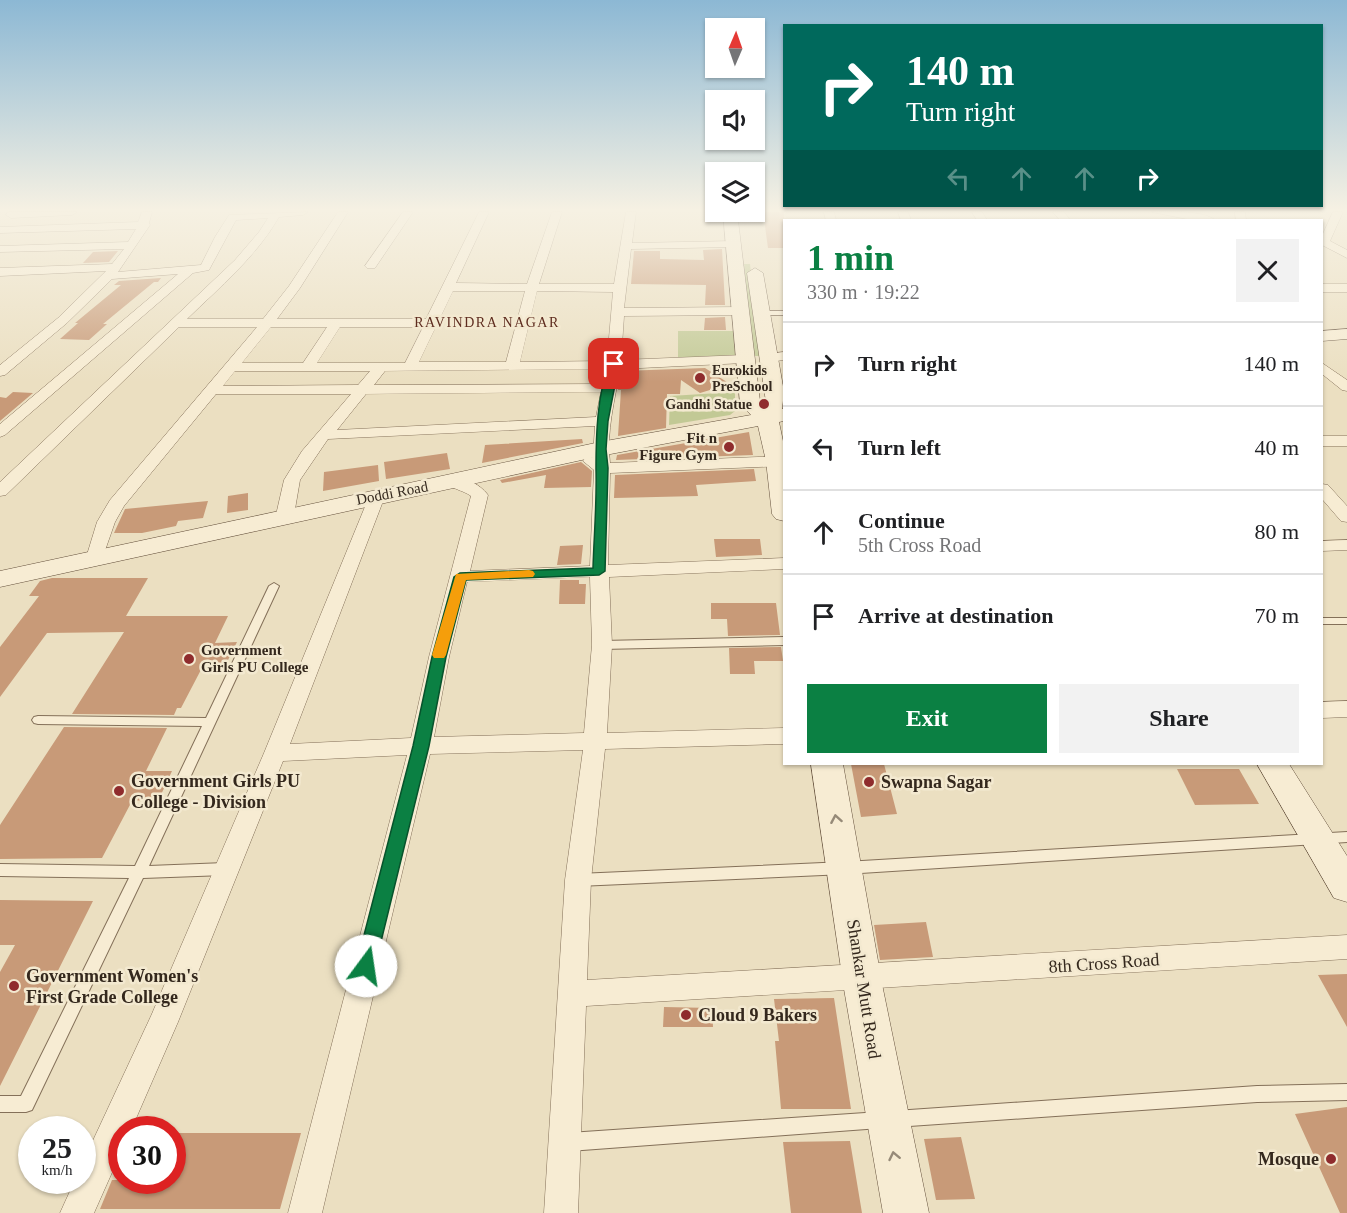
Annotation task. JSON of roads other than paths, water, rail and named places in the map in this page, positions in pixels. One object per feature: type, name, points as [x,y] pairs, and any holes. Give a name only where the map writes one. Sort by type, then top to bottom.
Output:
[{"type":"street","points":[[0,372],[49,332],[115,269]]},
{"type":"street","points":[[0,272],[188,271],[202,269]]},
{"type":"street","points":[[0,491],[232,269]]},
{"type":"street","points":[[95,558],[106,522],[116,504],[233,367],[307,269]]},
{"type":"street","points":[[410,367],[456,269]]},
{"type":"street","points":[[512,366],[538,269]]},
{"type":"street","points":[[561,1213],[578,880],[595,741],[602,645],[593,457],[603,421],[614,364],[622,269]]},
{"type":"street","points":[[741,269],[744,359],[750,403],[776,417]]},
{"type":"street","points":[[745,269],[776,357],[776,417],[783,503]]},
{"type":"street","points":[[0,432],[188,271]]},
{"type":"street","points":[[447,287],[619,288]]},
{"type":"street","points":[[1323,288],[1347,288]]},
{"type":"street","points":[[617,312],[742,311]]},
{"type":"street","points":[[176,323],[431,323]]},
{"type":"street","points":[[307,367],[336,323]]},
{"type":"street","points":[[1323,336],[1347,333]]},
{"type":"street","points":[[233,367],[512,366],[776,357]]},
{"type":"street","points":[[285,516],[292,480],[308,454],[366,389],[381,367]]},
{"type":"street","points":[[1323,368],[1345,386]]},
{"type":"street","points":[[1323,384],[1345,386]]},
{"type":"street","points":[[212,390],[609,388]]},
{"type":"street","name":"Doddi Road","points":[[0,579],[377,496],[593,457],[776,417]]},
{"type":"street","points":[[324,435],[603,421]]},
{"type":"street","points":[[1323,441],[1347,441]]},
{"type":"street","points":[[593,457],[781,461]]},
{"type":"street","points":[[305,1213],[421,746],[439,657],[480,495],[470,487],[453,481]]},
{"type":"street","points":[[1323,490],[1347,517]]},
{"type":"street","points":[[77,1213],[163,1022],[275,753],[377,496]]},
{"type":"street","points":[[1323,546],[1347,545]]},
{"type":"street","points":[[460,577],[783,564]]},
{"type":"street","points":[[1323,710],[1347,709]]},
{"type":"street","points":[[275,753],[421,746],[783,736]]},
{"type":"street","name":"Shankar Mutt Road","points":[[827,765],[861,978],[886,1120],[906,1213]]},
{"type":"street","points":[[1274,765],[1333,838],[1347,887]]},
{"type":"street","name":"8th Cross Road","points":[[572,994],[861,978],[1347,946]]},
{"type":"lane","points":[[761,313],[783,313]]},
{"type":"lane","points":[[0,1104],[26,1104],[274,586]]},
{"type":"lane","points":[[1323,621],[1347,621]]},
{"type":"lane","points":[[602,645],[783,641]]},
{"type":"lane","points":[[38,720],[210,722]]},
{"type":"lane","points":[[578,880],[844,868],[1333,838]]},
{"type":"lane","points":[[0,870],[139,872],[225,870]]},
{"type":"lane","points":[[566,1142],[1257,1094],[1347,1092]]},
{"type":"place","name":"Eurokids PreSchool","points":[[700,378]]},
{"type":"place","name":"Gandhi Statue","points":[[764,404]]},
{"type":"place","name":"Fit n Figure Gym","points":[[729,447]]},
{"type":"place","name":"Government Girls PU College","points":[[189,659]]},
{"type":"place","name":"Swapna Sagar","points":[[869,782]]},
{"type":"place","name":"Government Girls PU College - Division","points":[[119,791]]},
{"type":"place","name":"Government Women's First Grade College","points":[[14,986]]},
{"type":"place","name":"Cloud 9 Bakers","points":[[686,1015]]},
{"type":"place","name":"Mosque","points":[[1331,1159]]},
{"type":"district","name":"RAVINDRA NAGAR","points":[[487,322]]}]
